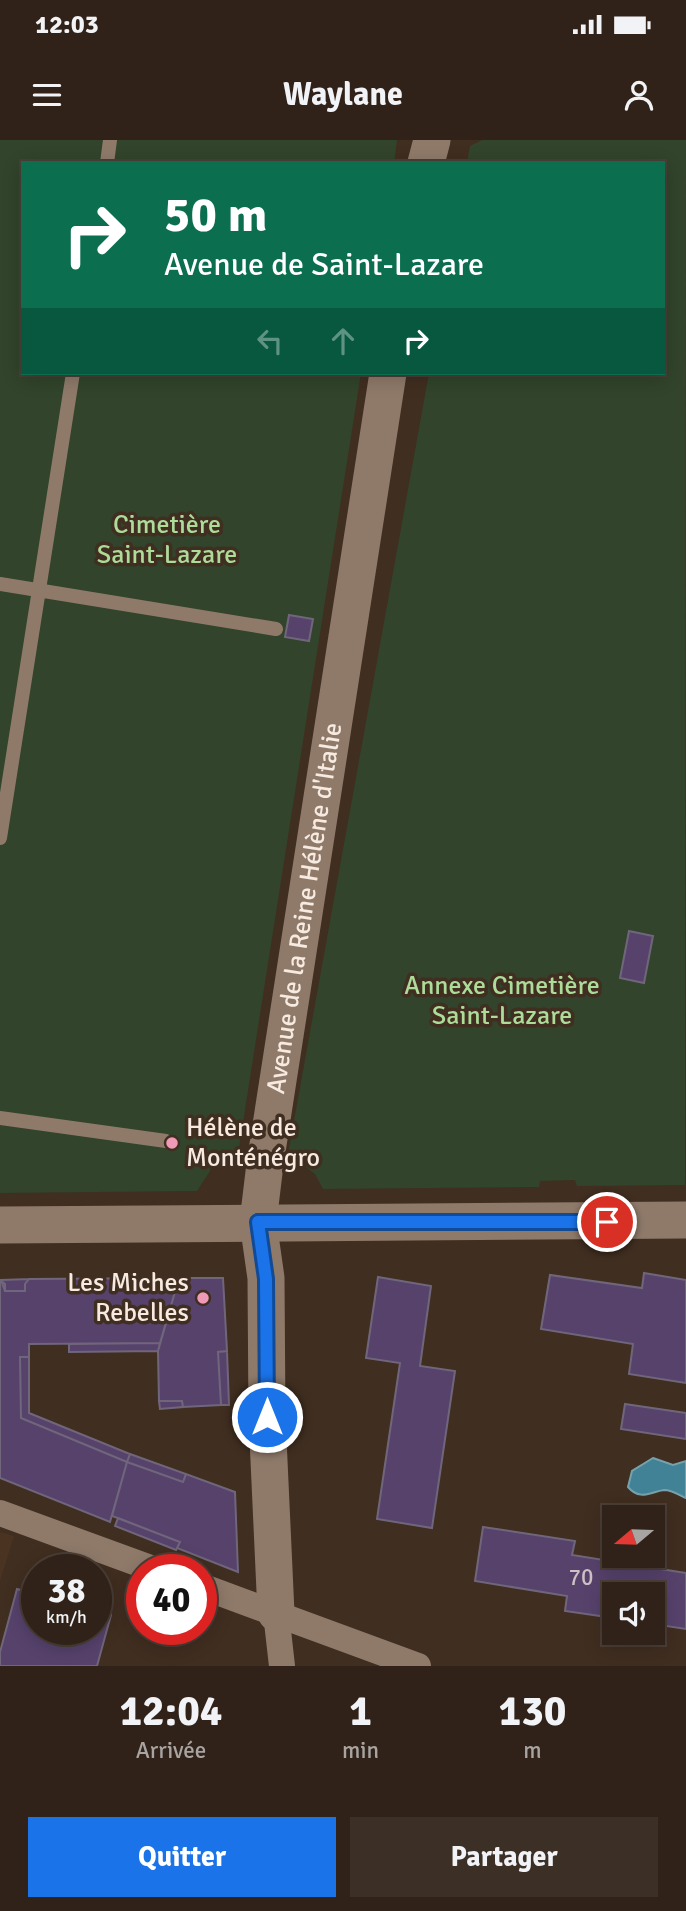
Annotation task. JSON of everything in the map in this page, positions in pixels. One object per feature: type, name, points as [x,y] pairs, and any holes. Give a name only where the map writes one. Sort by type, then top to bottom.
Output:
[{"type":"street","points":[[427,161],[432,140]]},
{"type":"street","name":"Avenue de la Reine Hélène d'Italie","points":[[276,1613],[267,1417],[266,1279],[258,1222],[388,375]]},
{"type":"street","points":[[0,1225],[686,1220]]},
{"type":"street","points":[[0,1513],[126,1559]]},
{"type":"street","points":[[217,1592],[418,1666]]},
{"type":"street","points":[[276,1613],[282,1666]]},
{"type":"lane","points":[[107,161],[110,140]]},
{"type":"lane","points":[[0,838],[74,375]]},
{"type":"lane","points":[[0,584],[276,629]]},
{"type":"lane","points":[[0,1118],[166,1142]]},
{"type":"shaded area","points":[[0,1532],[14,1536],[0,1581]]},
{"type":"green space","name":"Cimetière Saint-Lazare","points":[[0,140],[397,140],[394,161],[21,161],[21,375],[361,375],[238,1154],[219,1163],[212,1163],[197,1191],[0,1193]]},
{"type":"green space","name":"Annexe Cimetière Saint-Lazare","points":[[482,140],[686,140],[685,1185],[577,1186],[575,1180],[540,1181],[539,1187],[323,1189],[315,1174],[288,1154],[429,375],[665,375],[665,161],[467,161],[470,146]]},
{"type":"water","points":[[653,1458],[673,1465],[686,1461],[686,1498],[667,1490],[641,1495],[628,1487],[632,1471]]},
{"type":"building","points":[[289,615],[313,619],[309,641],[285,637]]},
{"type":"building","points":[[629,931],[653,936],[644,983],[620,978]]},
{"type":"building","points":[[644,1273],[686,1280],[686,1383],[629,1374],[633,1344],[541,1329],[550,1275],[642,1288]]},
{"type":"building","points":[[378,1277],[431,1286],[420,1366],[455,1371],[432,1528],[377,1519],[400,1363],[366,1358]]},
{"type":"building","points":[[179,1278],[160,1343],[29,1344],[29,1357],[20,1357],[21,1418],[127,1462],[110,1522],[0,1478],[0,1280],[5,1284],[5,1291],[25,1291],[25,1284],[29,1279]]},
{"type":"building","points":[[179,1278],[223,1278],[227,1351],[218,1352],[221,1405],[183,1407],[182,1401],[159,1401],[158,1351]]},
{"type":"building","points":[[29,1279],[25,1284],[25,1291],[5,1291],[1,1280]]},
{"type":"building","points":[[160,1343],[158,1351],[69,1352],[69,1344]]},
{"type":"building","points":[[227,1351],[229,1405],[221,1405],[218,1352]]},
{"type":"building","points":[[20,1357],[29,1357],[29,1413],[130,1454],[127,1462],[21,1418]]},
{"type":"building","points":[[159,1401],[182,1401],[183,1407],[160,1409]]},
{"type":"building","points":[[625,1404],[686,1413],[686,1439],[621,1429]]},
{"type":"building","points":[[130,1454],[186,1474],[183,1482],[127,1462]]},
{"type":"building","points":[[127,1462],[183,1482],[186,1474],[235,1492],[238,1572],[217,1564],[217,1554],[192,1554],[177,1548],[180,1542],[112,1516]]},
{"type":"building","points":[[118,1518],[180,1542],[176,1550],[115,1526]]},
{"type":"building","points":[[483,1527],[575,1541],[572,1555],[602,1560],[602,1568],[654,1568],[686,1573],[686,1629],[665,1626],[665,1582],[602,1582],[602,1616],[565,1611],[567,1596],[475,1581]]},
{"type":"building","points":[[17,1589],[21,1590],[21,1645],[103,1645],[97,1666],[0,1666],[0,1652]]},
{"type":"place","name":"Hélène de Monténégro","points":[[172,1143]]},
{"type":"place","name":"Les Miches Rebelles","points":[[203,1298]]},
{"type":"route","points":[[267,1417],[266,1279],[258,1222],[607,1222]]}]
